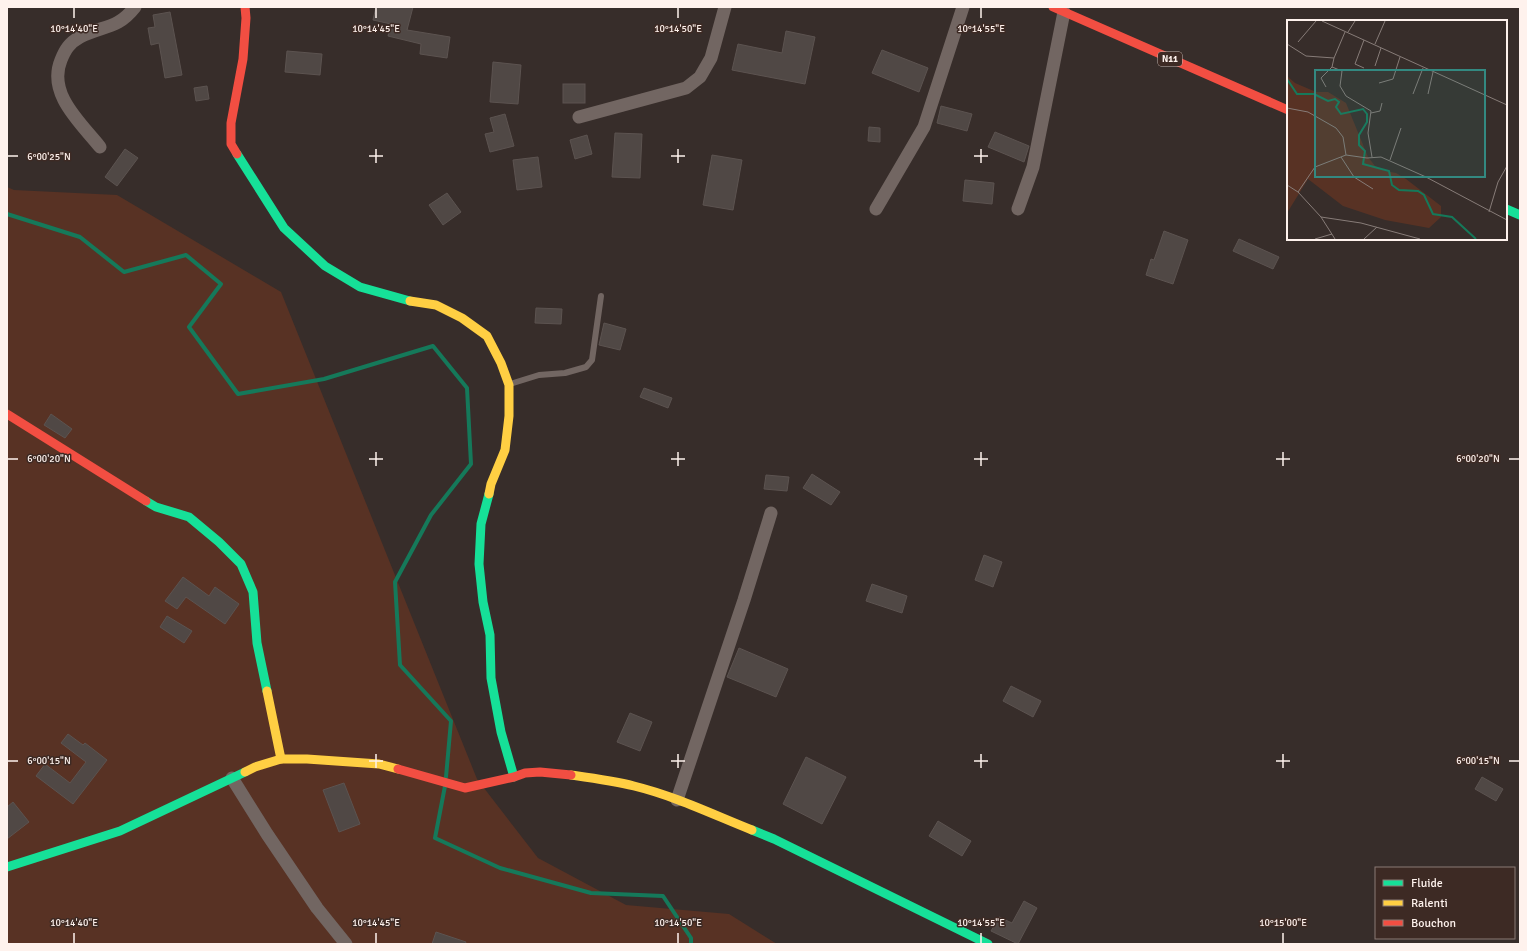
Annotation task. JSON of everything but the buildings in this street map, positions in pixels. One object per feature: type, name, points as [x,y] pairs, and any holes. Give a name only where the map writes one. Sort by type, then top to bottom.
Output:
[{"type":"main road","points":[[245,7],[246,18],[243,59],[231,123],[231,144],[284,228],[326,266],[360,287],[401,299],[436,305],[462,318],[487,336],[501,363],[509,385],[509,416],[505,450],[491,484],[481,524],[479,564],[483,602],[490,635],[491,678],[501,732],[514,777]]},
{"type":"main road","name":"N11","points":[[1058,10],[1287,110]]},
{"type":"main road","points":[[1507,209],[1520,215]]},
{"type":"main road","points":[[7,414],[156,507],[189,517],[241,564],[252,592],[257,643],[282,759]]},
{"type":"main road","points":[[7,867],[120,831],[255,767],[282,759],[307,759],[379,764],[465,788],[514,777],[525,773],[540,772],[594,778],[635,786],[677,800],[774,840],[988,944]]},
{"type":"street","points":[[100,147],[64,102],[57,84],[58,67],[65,49],[79,38],[115,24],[127,17],[135,7]]},
{"type":"street","points":[[579,117],[686,88],[691,85],[700,77],[711,58],[725,7]]},
{"type":"street","points":[[876,209],[924,126],[963,7]]},
{"type":"street","points":[[1018,208],[1033,167],[1058,10]]},
{"type":"street","points":[[677,800],[739,615],[770,513]]},
{"type":"street","points":[[232,778],[267,834],[317,908],[346,944]]},
{"type":"lane","points":[[509,385],[539,375],[565,373],[586,367],[592,360],[601,296]]},
{"type":"shaded area","points":[[7,187],[14,190],[117,195],[281,292],[477,779],[538,858],[626,905],[729,914],[777,944],[7,944]]},
{"type":"waterway","points":[[7,214],[80,237],[124,272],[186,255],[221,284],[189,327],[238,394],[324,379],[433,346],[467,388],[471,464],[431,515],[395,582],[400,665],[451,721],[446,777]]},
{"type":"waterway","points":[[445,786],[435,838],[500,868],[591,893],[663,896],[691,938],[691,944]]},
{"type":"traffic: fast","points":[[237,154],[284,228],[325,266],[360,287],[410,301]]},
{"type":"traffic: fast","points":[[1507,209],[1520,215]]},
{"type":"traffic: fast","points":[[489,494],[481,524],[479,564],[483,602],[490,635],[491,678],[501,732],[514,777]]},
{"type":"traffic: fast","points":[[146,501],[156,507],[189,517],[219,542],[241,564],[253,592],[257,643],[267,691]]},
{"type":"traffic: fast","points":[[7,867],[120,831],[245,772]]},
{"type":"traffic: fast","points":[[752,830],[774,839],[988,944]]},
{"type":"traffic: slow","points":[[410,301],[436,305],[462,318],[487,336],[501,363],[509,385],[509,416],[505,450],[491,484],[489,494]]},
{"type":"traffic: slow","points":[[267,691],[281,759]]},
{"type":"traffic: slow","points":[[245,772],[255,767],[281,759],[307,759],[379,764],[398,769]]},
{"type":"traffic: slow","points":[[571,775],[619,783],[649,790],[679,800],[752,830]]},
{"type":"traffic: jam","points":[[237,154],[231,144],[231,123],[243,59],[246,18],[245,7]]},
{"type":"traffic: jam","points":[[1053,7],[1287,110]]},
{"type":"traffic: jam","points":[[7,414],[146,501]]},
{"type":"traffic: jam","points":[[398,769],[465,788],[514,777],[525,773],[540,772],[571,775]]}]
